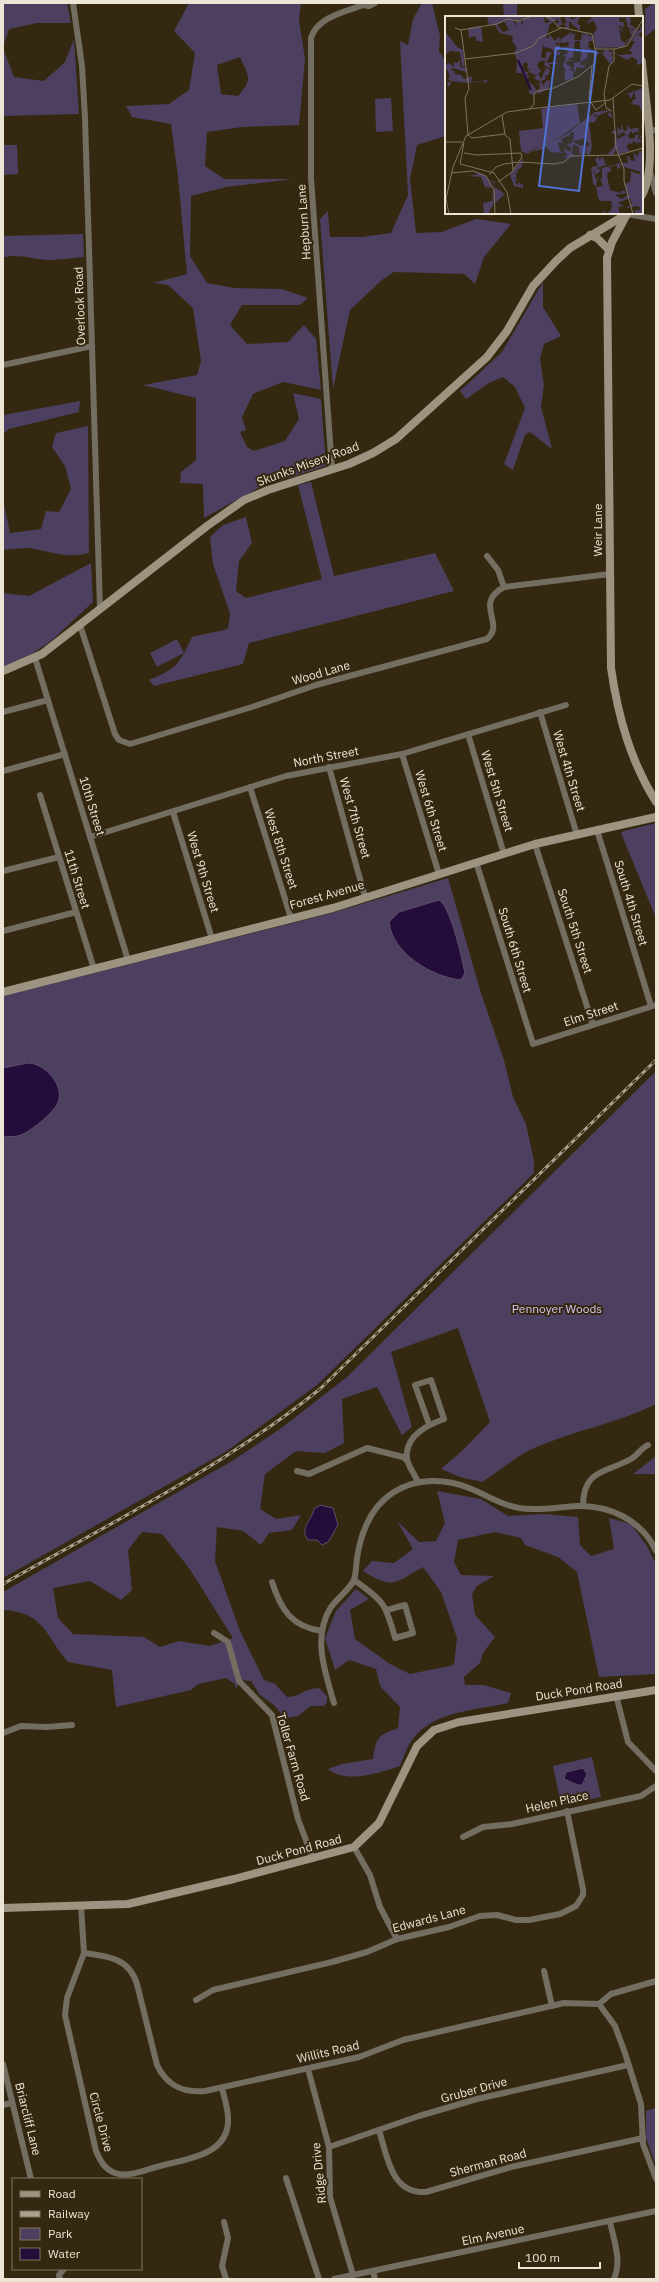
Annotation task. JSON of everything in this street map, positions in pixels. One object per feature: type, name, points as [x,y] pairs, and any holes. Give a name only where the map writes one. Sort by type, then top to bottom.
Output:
[{"type":"main road","points":[[638,3],[639,16]]},
{"type":"main road","points":[[643,68],[652,130],[650,171],[643,192]]},
{"type":"main road","name":"Skunks Misery Road","points":[[3,671],[35,658],[244,500],[373,453],[396,438],[463,381],[496,347],[543,275],[570,248],[627,214]]},
{"type":"main road","name":"Weir Lane","points":[[627,214],[609,250],[607,278],[611,668],[615,695],[627,741],[639,772],[656,802]]},
{"type":"main road","points":[[590,235],[597,238],[609,250]]},
{"type":"main road","name":"Forest Avenue","points":[[3,992],[292,918],[535,844],[656,817]]},
{"type":"main road","name":"Duck Pond Road","points":[[3,1908],[109,1906],[145,1901],[354,1847],[379,1823],[412,1754],[422,1739],[434,1730],[459,1722],[616,1695],[656,1690]]},
{"type":"street","name":"Overlook Road","points":[[73,3],[80,47],[83,88],[100,609]]},
{"type":"street","name":"Hepburn Lane","points":[[332,469],[311,178],[311,38],[319,24],[363,4],[369,6],[376,3]]},
{"type":"street","points":[[650,171],[656,193]]},
{"type":"street","points":[[627,214],[656,219]]},
{"type":"street","points":[[3,365],[92,346]]},
{"type":"street","points":[[487,556],[498,570],[504,587],[610,574]]},
{"type":"street","name":"Wood Lane","points":[[80,625],[115,734],[119,740],[130,744],[245,709],[316,685],[484,641],[490,637],[493,630],[490,605],[491,597],[495,592],[504,587]]},
{"type":"street","name":"10th Street","points":[[35,658],[128,960]]},
{"type":"street","points":[[3,712],[48,700]]},
{"type":"street","name":"North Street","points":[[90,837],[292,774],[402,754],[566,705]]},
{"type":"street","name":"West 4th Street","points":[[540,712],[577,835]]},
{"type":"street","name":"West 5th Street","points":[[468,734],[504,854]]},
{"type":"street","points":[[3,771],[65,754]]},
{"type":"street","name":"West 6th Street","points":[[402,754],[439,874]]},
{"type":"street","name":"West 7th Street","points":[[329,767],[365,897]]},
{"type":"street","name":"West 8th Street","points":[[250,787],[292,918]]},
{"type":"street","name":"11th Street","points":[[40,795],[94,969]]},
{"type":"street","name":"West 9th Street","points":[[173,812],[212,939]]},
{"type":"street","name":"South 4th Street","points":[[597,830],[654,1005]]},
{"type":"street","name":"South 5th Street","points":[[535,844],[593,1025]]},
{"type":"street","points":[[3,871],[59,857]]},
{"type":"street","name":"South 6th Street","points":[[476,862],[533,1044]]},
{"type":"street","points":[[3,931],[76,912]]},
{"type":"street","name":"Elm Street","points":[[533,1044],[654,1005]]},
{"type":"street","points":[[407,1460],[412,1438],[429,1424],[444,1419],[431,1380],[415,1385],[429,1424]]},
{"type":"street","points":[[583,1506],[585,1490],[592,1478],[606,1469],[633,1458],[648,1445]]},
{"type":"street","points":[[297,1472],[309,1474],[367,1448],[403,1457],[407,1460],[418,1482]]},
{"type":"street","points":[[334,1703],[324,1666],[321,1647],[322,1631],[331,1607],[354,1580],[360,1537],[365,1525],[385,1499],[394,1492],[418,1482],[433,1480],[458,1484],[495,1501],[521,1508],[583,1506],[600,1508],[626,1517],[645,1534],[656,1551]]},
{"type":"street","points":[[354,1580],[377,1596],[387,1610],[395,1638],[413,1633],[405,1605],[387,1610]]},
{"type":"street","points":[[272,1582],[277,1597],[291,1618],[300,1626],[322,1631]]},
{"type":"street","name":"Toller Farm Road","points":[[214,1633],[228,1642],[239,1681],[272,1715],[298,1819],[313,1858]]},
{"type":"street","points":[[616,1695],[628,1742],[656,1771]]},
{"type":"street","points":[[3,1733],[21,1726],[47,1727],[72,1725]]},
{"type":"street","name":"Helen Place","points":[[463,1837],[483,1827],[512,1824],[566,1811],[642,1796],[656,1786]]},
{"type":"street","name":"Edwards Lane","points":[[196,2000],[213,1990],[354,1956],[397,1939],[449,1927],[480,1916],[492,1915],[529,1920],[560,1914],[573,1909],[581,1900],[583,1889],[566,1811]]},
{"type":"street","points":[[354,1847],[370,1875],[380,1907],[397,1939]]},
{"type":"street","name":"Circle Drive","points":[[81,1906],[84,1953],[67,1998],[65,2015],[96,2151],[104,2165],[116,2173],[130,2173],[197,2157],[213,2150],[222,2139],[228,2127],[228,2112],[222,2088]]},
{"type":"street","name":"Willits Road","points":[[84,1953],[117,1958],[133,1972],[138,1984],[157,2065],[167,2080],[177,2088],[192,2092],[222,2088],[360,2057],[403,2040],[552,2006],[577,2003],[599,2004]]},
{"type":"street","points":[[544,1970],[552,2006]]},
{"type":"street","points":[[656,1981],[611,1994],[599,2004],[617,2030],[641,2104],[642,2138],[656,2178]]},
{"type":"street","name":"Briarcliff Lane","points":[[3,2064],[31,2178]]},
{"type":"street","name":"Gruber Drive","points":[[329,2147],[477,2099],[628,2065]]},
{"type":"street","name":"Ridge Drive","points":[[308,2069],[329,2147],[330,2198],[353,2275]]},
{"type":"street","points":[[3,2105],[12,2102]]},
{"type":"street","name":"Sherman Road","points":[[379,2130],[394,2177],[406,2189],[419,2192],[426,2192],[511,2167],[642,2138]]},
{"type":"street","points":[[286,2178],[319,2279]]},
{"type":"street","name":"Elm Avenue","points":[[334,2279],[610,2222],[656,2211]]},
{"type":"street","points":[[224,2222],[228,2238],[222,2266],[226,2279]]},
{"type":"street","points":[[610,2222],[618,2258],[618,2266],[614,2279]]},
{"type":"street","points":[[60,2279],[59,2275],[63,2270]]},
{"type":"street","points":[[373,2271],[375,2279]]},
{"type":"green space","points":[[3,3],[67,3],[71,23],[37,23],[9,29],[3,47]]},
{"type":"green space","points":[[189,3],[301,3],[299,19],[305,59],[299,125],[242,127],[207,132],[205,166],[224,179],[293,179],[226,187],[191,196],[190,256],[207,283],[235,288],[282,289],[308,298],[300,305],[242,305],[230,325],[247,344],[288,342],[304,325],[316,339],[321,390],[283,382],[253,394],[242,417],[246,430],[240,432],[247,447],[254,451],[285,441],[299,419],[293,393],[321,399],[326,466],[260,487],[204,518],[203,484],[180,483],[181,472],[196,460],[196,398],[143,385],[197,375],[201,361],[193,308],[168,285],[153,283],[187,274],[178,177],[171,124],[132,117],[126,106],[169,104],[189,90],[195,53],[174,31]],"holes":[[[240,57],[248,78],[246,86],[238,96],[221,94],[217,65]]]},
{"type":"green space","points":[[422,3],[432,3],[440,36],[439,51],[445,60],[445,136],[417,145],[410,179],[416,233],[442,232],[476,219],[511,224],[484,257],[475,284],[464,274],[394,272],[382,280],[350,310],[333,389],[320,219],[328,211],[330,237],[362,237],[391,233],[408,195],[400,41],[408,45],[413,19]]},
{"type":"green space","points":[[503,3],[517,3],[517,16],[504,16]]},
{"type":"green space","points":[[656,3],[656,28],[645,37],[645,9]]},
{"type":"green space","points":[[74,39],[79,114],[3,116],[3,48],[14,77],[44,81],[65,62]]},
{"type":"green space","points":[[391,98],[393,131],[376,132],[375,99]]},
{"type":"green space","points":[[3,145],[17,145],[18,174],[3,175]]},
{"type":"green space","points":[[83,234],[84,257],[46,260],[18,256],[3,258],[3,236]]},
{"type":"green space","points":[[543,282],[543,307],[561,336],[544,344],[540,359],[544,385],[541,407],[552,449],[530,432],[525,435],[513,470],[504,464],[525,408],[515,387],[503,377],[489,383],[466,399],[460,391],[502,352]]},
{"type":"green space","points":[[80,401],[79,412],[9,429],[3,434],[3,415]]},
{"type":"green space","points":[[88,426],[89,553],[80,555],[65,555],[28,548],[3,550],[3,499],[10,533],[41,529],[46,511],[59,512],[71,489],[65,466],[52,447],[56,433]]},
{"type":"green space","points":[[311,482],[334,576],[435,553],[454,591],[249,643],[243,664],[154,686],[149,680],[166,672],[176,664],[184,653],[192,637],[228,629],[230,613],[213,564],[210,537],[223,525],[246,517],[252,543],[239,561],[236,591],[246,598],[322,579],[298,485]]},
{"type":"green space","points":[[91,563],[93,602],[51,641],[32,654],[3,667],[3,593],[29,596]]},
{"type":"green space","points":[[177,639],[184,653],[157,667],[150,653]]},
{"type":"green space","points":[[656,823],[656,918],[621,833]]},
{"type":"green space","points":[[448,878],[480,990],[504,1060],[513,1097],[526,1124],[534,1161],[534,1173],[317,1385],[227,1451],[3,1578],[3,996],[332,913]]},
{"type":"green space","name":"Pennoyer Woods","points":[[656,1071],[656,1404],[625,1417],[546,1443],[530,1450],[482,1482],[460,1477],[441,1469],[462,1451],[490,1422],[458,1328],[391,1352],[412,1427],[402,1435],[377,1387],[342,1399],[344,1443],[325,1453],[296,1451],[265,1474],[260,1509],[276,1519],[301,1515],[292,1530],[269,1533],[261,1545],[243,1531],[217,1527],[215,1561],[240,1631],[264,1680],[275,1684],[287,1697],[296,1696],[310,1689],[319,1688],[327,1696],[327,1702],[324,1706],[311,1706],[298,1716],[287,1718],[283,1716],[274,1705],[260,1695],[251,1681],[241,1680],[236,1689],[235,1684],[226,1678],[198,1684],[191,1690],[116,1707],[112,1670],[68,1662],[42,1626],[35,1620],[27,1615],[3,1610],[3,1592],[232,1461],[280,1429],[347,1377]],"holes":[[[142,1532],[162,1534],[189,1568],[233,1638],[210,1646],[179,1641],[160,1647],[144,1637],[73,1634],[58,1618],[53,1588],[90,1581],[121,1600],[132,1590],[128,1550]]]},
{"type":"green space","points":[[656,1456],[656,1474],[633,1474]]},
{"type":"green space","points":[[437,1491],[481,1499],[508,1516],[544,1514],[578,1517],[580,1545],[591,1556],[614,1549],[609,1518],[631,1524],[647,1546],[656,1564],[656,1674],[599,1677],[577,1572],[558,1557],[525,1545],[521,1538],[495,1532],[458,1540],[454,1562],[461,1575],[494,1576],[477,1586],[472,1594],[475,1615],[495,1637],[483,1653],[480,1663],[464,1677],[465,1685],[484,1685],[511,1693],[508,1703],[456,1713],[443,1717],[432,1723],[421,1730],[412,1740],[400,1766],[383,1772],[363,1776],[344,1776],[335,1773],[328,1769],[342,1764],[373,1759],[375,1746],[379,1739],[386,1733],[398,1728],[400,1707],[380,1686],[376,1669],[349,1660],[335,1670],[325,1638],[336,1611],[356,1589],[369,1599],[350,1610],[355,1639],[390,1664],[410,1674],[454,1665],[457,1638],[441,1592],[423,1567],[394,1582],[381,1581],[363,1571],[372,1561],[394,1563],[413,1549],[397,1521],[419,1542],[436,1541],[445,1523]]},
{"type":"green space","points":[[592,1757],[601,1797],[561,1805],[553,1766]],"holes":[[[572,1770],[578,1770],[585,1778],[585,1782],[578,1785],[569,1782]]]},
{"type":"green space","points":[[656,2108],[656,2166],[646,2138],[646,2111]]},
{"type":"water","points":[[439,900],[448,912],[459,946],[465,973],[461,980],[438,974],[415,962],[397,944],[392,933],[389,922],[399,912]]},
{"type":"water","points":[[28,1063],[40,1067],[52,1076],[59,1089],[58,1102],[48,1116],[25,1133],[10,1137],[3,1136],[3,1068]]},
{"type":"water","points":[[320,1505],[333,1508],[338,1525],[328,1542],[322,1545],[317,1540],[308,1540],[305,1531],[314,1509]]},
{"type":"water","points":[[583,1768],[587,1774],[582,1785],[578,1785],[564,1779],[566,1772]]},
{"type":"railway","points":[[3,1584],[206,1469],[245,1444],[320,1389],[656,1060]]}]
